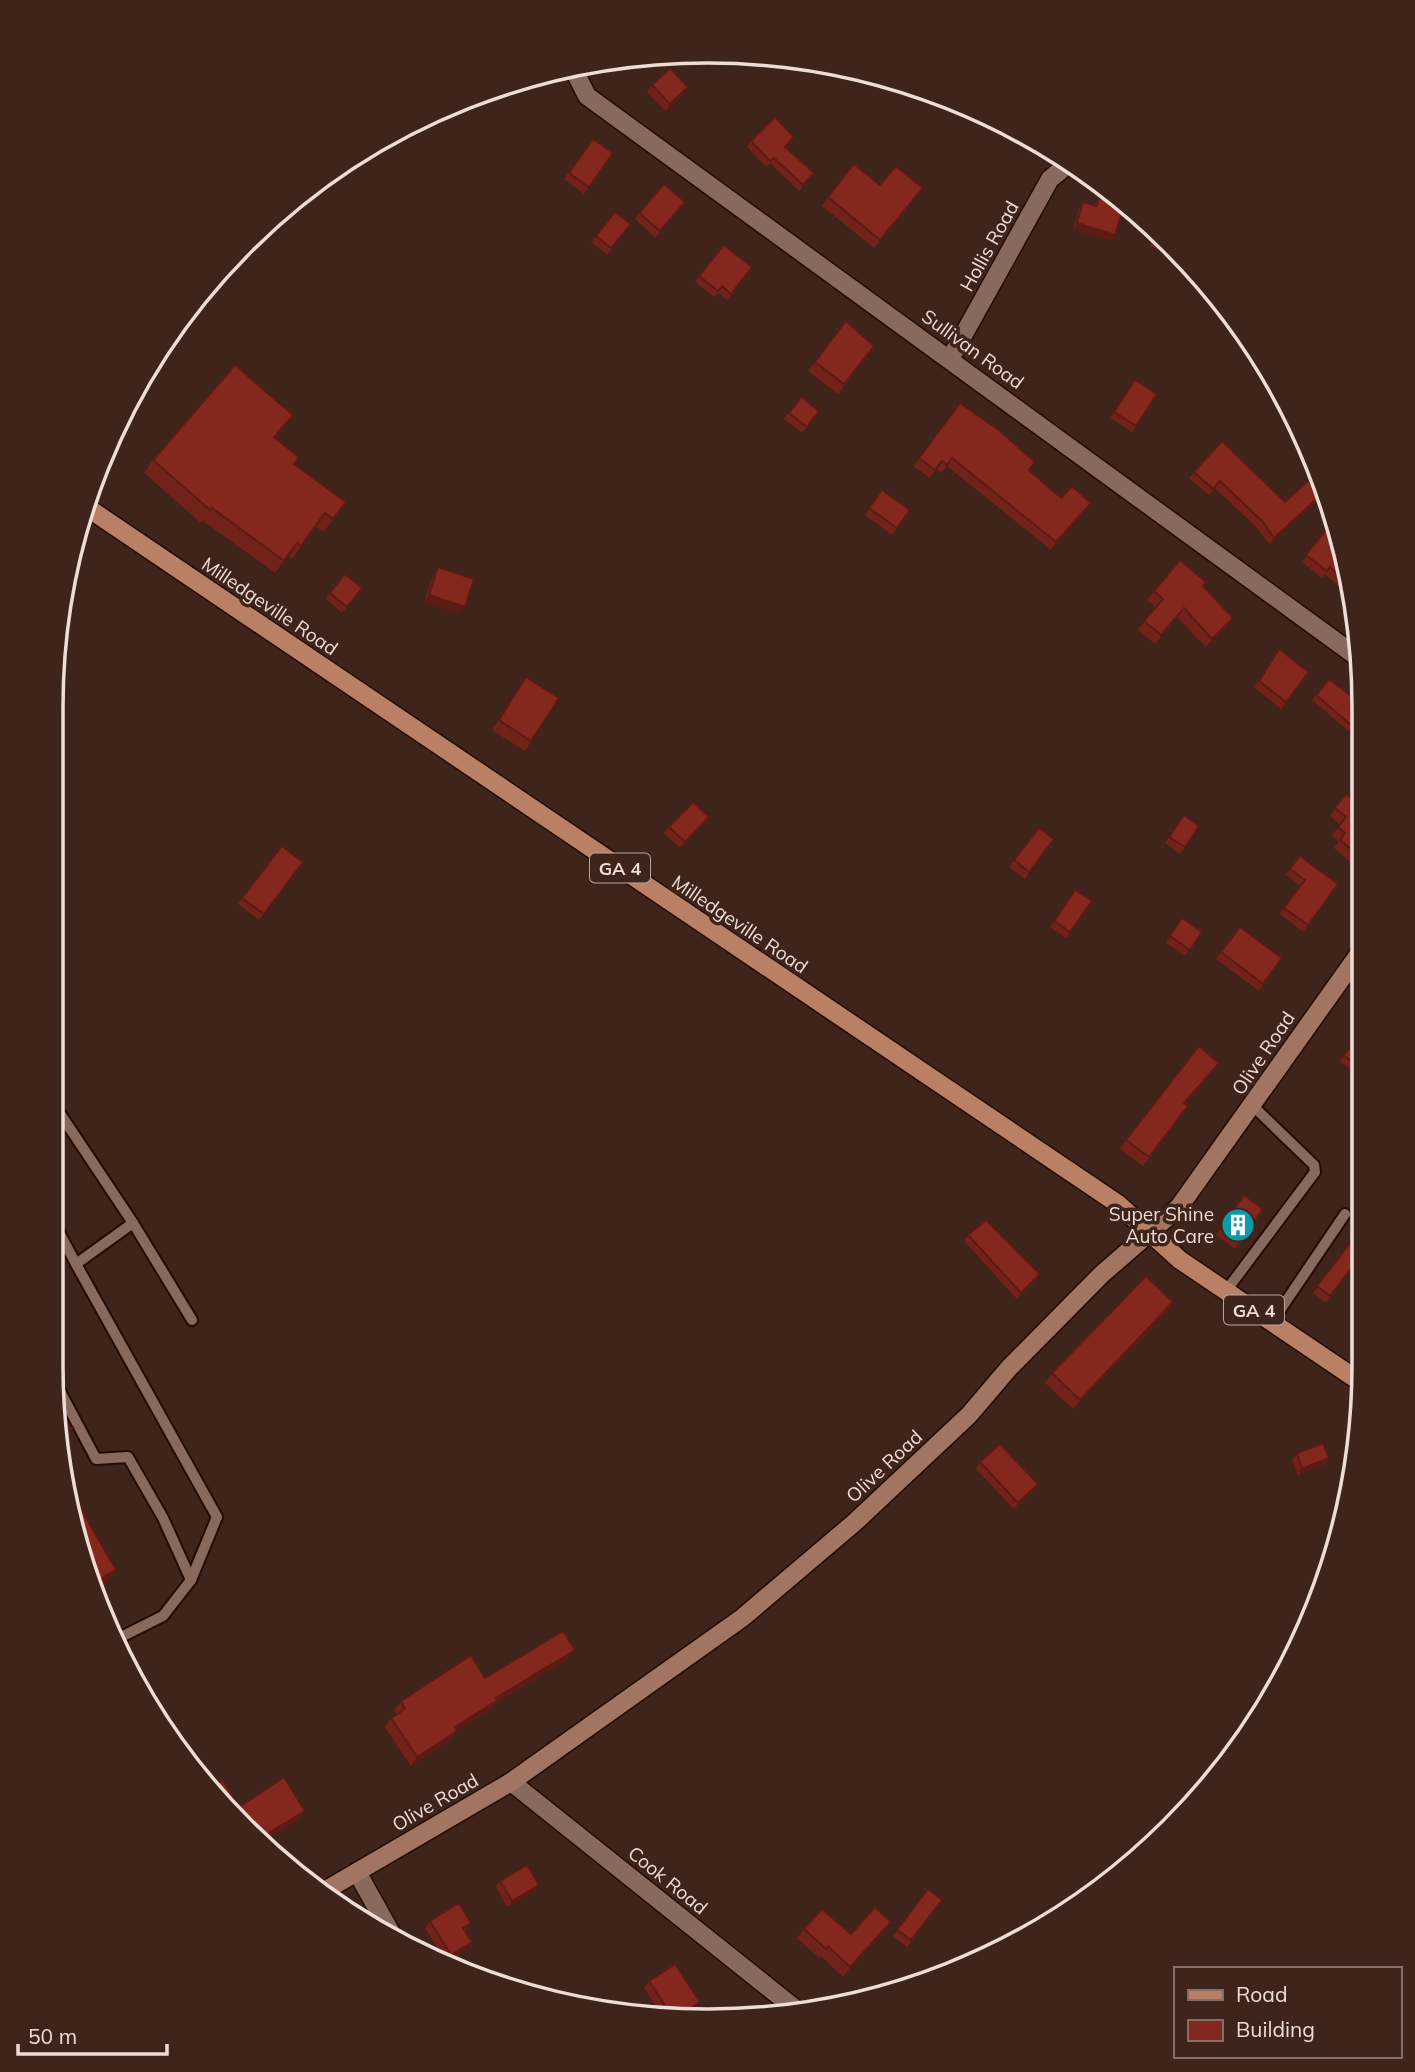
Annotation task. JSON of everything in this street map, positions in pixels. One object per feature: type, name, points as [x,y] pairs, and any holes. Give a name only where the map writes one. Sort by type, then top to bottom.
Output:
[{"type":"main road","name":"Milledgeville Road","points":[[94,512],[1118,1204],[1181,1260],[1352,1376]]},
{"type":"street","name":"Sullivan Road","points":[[577,76],[587,96],[1349,651]]},
{"type":"street","name":"Hollis Road","points":[[950,359],[1050,180],[1062,170]]},
{"type":"street","name":"Olive Road","points":[[331,1887],[511,1782],[742,1618],[854,1523],[970,1415],[1009,1368],[1149,1232],[1179,1207],[1352,963]]},
{"type":"street","name":"Cook Road","points":[[511,1782],[788,2003]]},
{"type":"street","points":[[357,1872],[386,1923]]},
{"type":"lane","points":[[1226,1291],[1315,1172],[1314,1165],[1253,1106]]},
{"type":"lane","points":[[63,1118],[133,1223],[192,1320]]},
{"type":"lane","points":[[1272,1322],[1345,1214]]},
{"type":"lane","points":[[76,1264],[133,1223]]},
{"type":"lane","points":[[63,1240],[217,1517],[191,1580],[163,1616],[123,1636]]},
{"type":"lane","points":[[64,1398],[96,1459],[128,1457],[163,1518],[191,1580]]},
{"type":"building","points":[[670,68],[688,87],[670,104],[652,85]]},
{"type":"building","points":[[775,117],[794,137],[785,147],[814,173],[803,185],[774,158],[770,161],[751,141]]},
{"type":"building","points":[[593,139],[613,153],[589,187],[569,173]]},
{"type":"building","points":[[854,164],[880,185],[896,166],[923,188],[880,240],[828,197]]},
{"type":"building","points":[[664,184],[685,202],[660,231],[639,213]]},
{"type":"building","points":[[1099,198],[1104,199],[1121,214],[1115,235],[1077,223],[1083,202],[1097,206]]},
{"type":"building","points":[[615,212],[631,224],[611,248],[596,236]]},
{"type":"building","points":[[724,245],[752,267],[731,294],[722,286],[718,291],[699,276]]},
{"type":"building","points":[[846,321],[874,346],[844,384],[815,362]]},
{"type":"building","points":[[235,365],[293,415],[274,437],[299,457],[294,464],[346,502],[333,519],[325,513],[301,546],[297,543],[284,561],[212,508],[210,510],[153,460]]},
{"type":"building","points":[[1135,380],[1157,394],[1136,426],[1114,412]]},
{"type":"building","points":[[801,397],[819,411],[807,427],[789,413]]},
{"type":"building","points":[[960,403],[999,430],[1035,462],[1029,470],[1061,498],[1072,486],[1091,503],[1056,542],[952,458],[947,465],[942,461],[935,470],[919,458]]},
{"type":"building","points":[[1222,441],[1285,502],[1308,481],[1317,498],[1274,538],[1263,522],[1220,481],[1213,489],[1194,472]]},
{"type":"building","points":[[882,490],[910,510],[897,528],[869,508]]},
{"type":"building","points":[[1326,530],[1338,575],[1330,567],[1327,571],[1306,555]]},
{"type":"building","points":[[1180,560],[1206,582],[1203,586],[1233,618],[1212,639],[1184,608],[1161,635],[1144,621],[1163,599],[1154,591]]},
{"type":"building","points":[[438,567],[474,579],[465,607],[429,595]]},
{"type":"building","points":[[345,574],[362,588],[347,607],[330,593]]},
{"type":"building","points":[[1279,649],[1309,672],[1286,702],[1259,681]]},
{"type":"building","points":[[526,677],[559,698],[531,741],[499,720]]},
{"type":"building","points":[[1329,679],[1352,697],[1352,726],[1316,695]]},
{"type":"building","points":[[1346,794],[1352,798],[1352,850],[1340,840],[1345,833],[1338,827],[1346,817],[1335,808]]},
{"type":"building","points":[[693,802],[709,817],[685,842],[669,827]]},
{"type":"building","points":[[1184,815],[1199,826],[1185,847],[1169,837]]},
{"type":"building","points":[[1039,828],[1054,839],[1029,872],[1014,860]]},
{"type":"building","points":[[282,846],[303,862],[264,914],[242,898]]},
{"type":"building","points":[[1300,856],[1338,884],[1308,925],[1284,908],[1305,880],[1290,869]]},
{"type":"building","points":[[1075,890],[1092,901],[1070,932],[1054,921]]},
{"type":"building","points":[[1182,918],[1202,932],[1190,950],[1170,936]]},
{"type":"building","points":[[1240,927],[1282,958],[1263,984],[1221,952]]},
{"type":"building","points":[[1352,1045],[1352,1061],[1344,1055]]},
{"type":"building","points":[[1199,1046],[1219,1063],[1184,1103],[1188,1106],[1149,1157],[1126,1140]]},
{"type":"building","name":"Super Shine Auto Care","points":[[1244,1195],[1263,1209],[1240,1242],[1221,1228]]},
{"type":"building","points":[[986,1220],[1040,1274],[1021,1293],[968,1235]]},
{"type":"building","points":[[1352,1243],[1352,1268],[1330,1296],[1317,1286]]},
{"type":"building","points":[[1146,1276],[1173,1302],[1080,1400],[1052,1373]]},
{"type":"building","points":[[1323,1443],[1329,1458],[1302,1469],[1297,1453]]},
{"type":"building","points":[[1000,1444],[1038,1484],[1018,1503],[980,1462]]},
{"type":"building","points":[[79,1504],[116,1570],[100,1579]]},
{"type":"building","points":[[563,1631],[575,1650],[496,1698],[498,1700],[455,1727],[457,1731],[417,1757],[391,1718],[405,1709],[401,1701],[471,1655],[485,1678]]},
{"type":"building","points":[[284,1777],[305,1811],[267,1834],[240,1807]]},
{"type":"building","points":[[223,1780],[238,1805],[218,1783]]},
{"type":"building","points":[[527,1865],[539,1885],[512,1901],[500,1881]]},
{"type":"building","points":[[928,1889],[942,1900],[911,1940],[897,1930]]},
{"type":"building","points":[[459,1903],[471,1923],[463,1928],[472,1942],[451,1955],[430,1921]]},
{"type":"building","points":[[875,1907],[891,1922],[850,1967],[828,1946],[826,1949],[804,1929],[822,1909],[851,1934]]},
{"type":"building","points":[[675,1964],[700,2002],[690,2009],[667,2008],[649,1981]]},
{"type":"place","name":"Super Shine Auto Care","points":[[1238,1225]]}]
